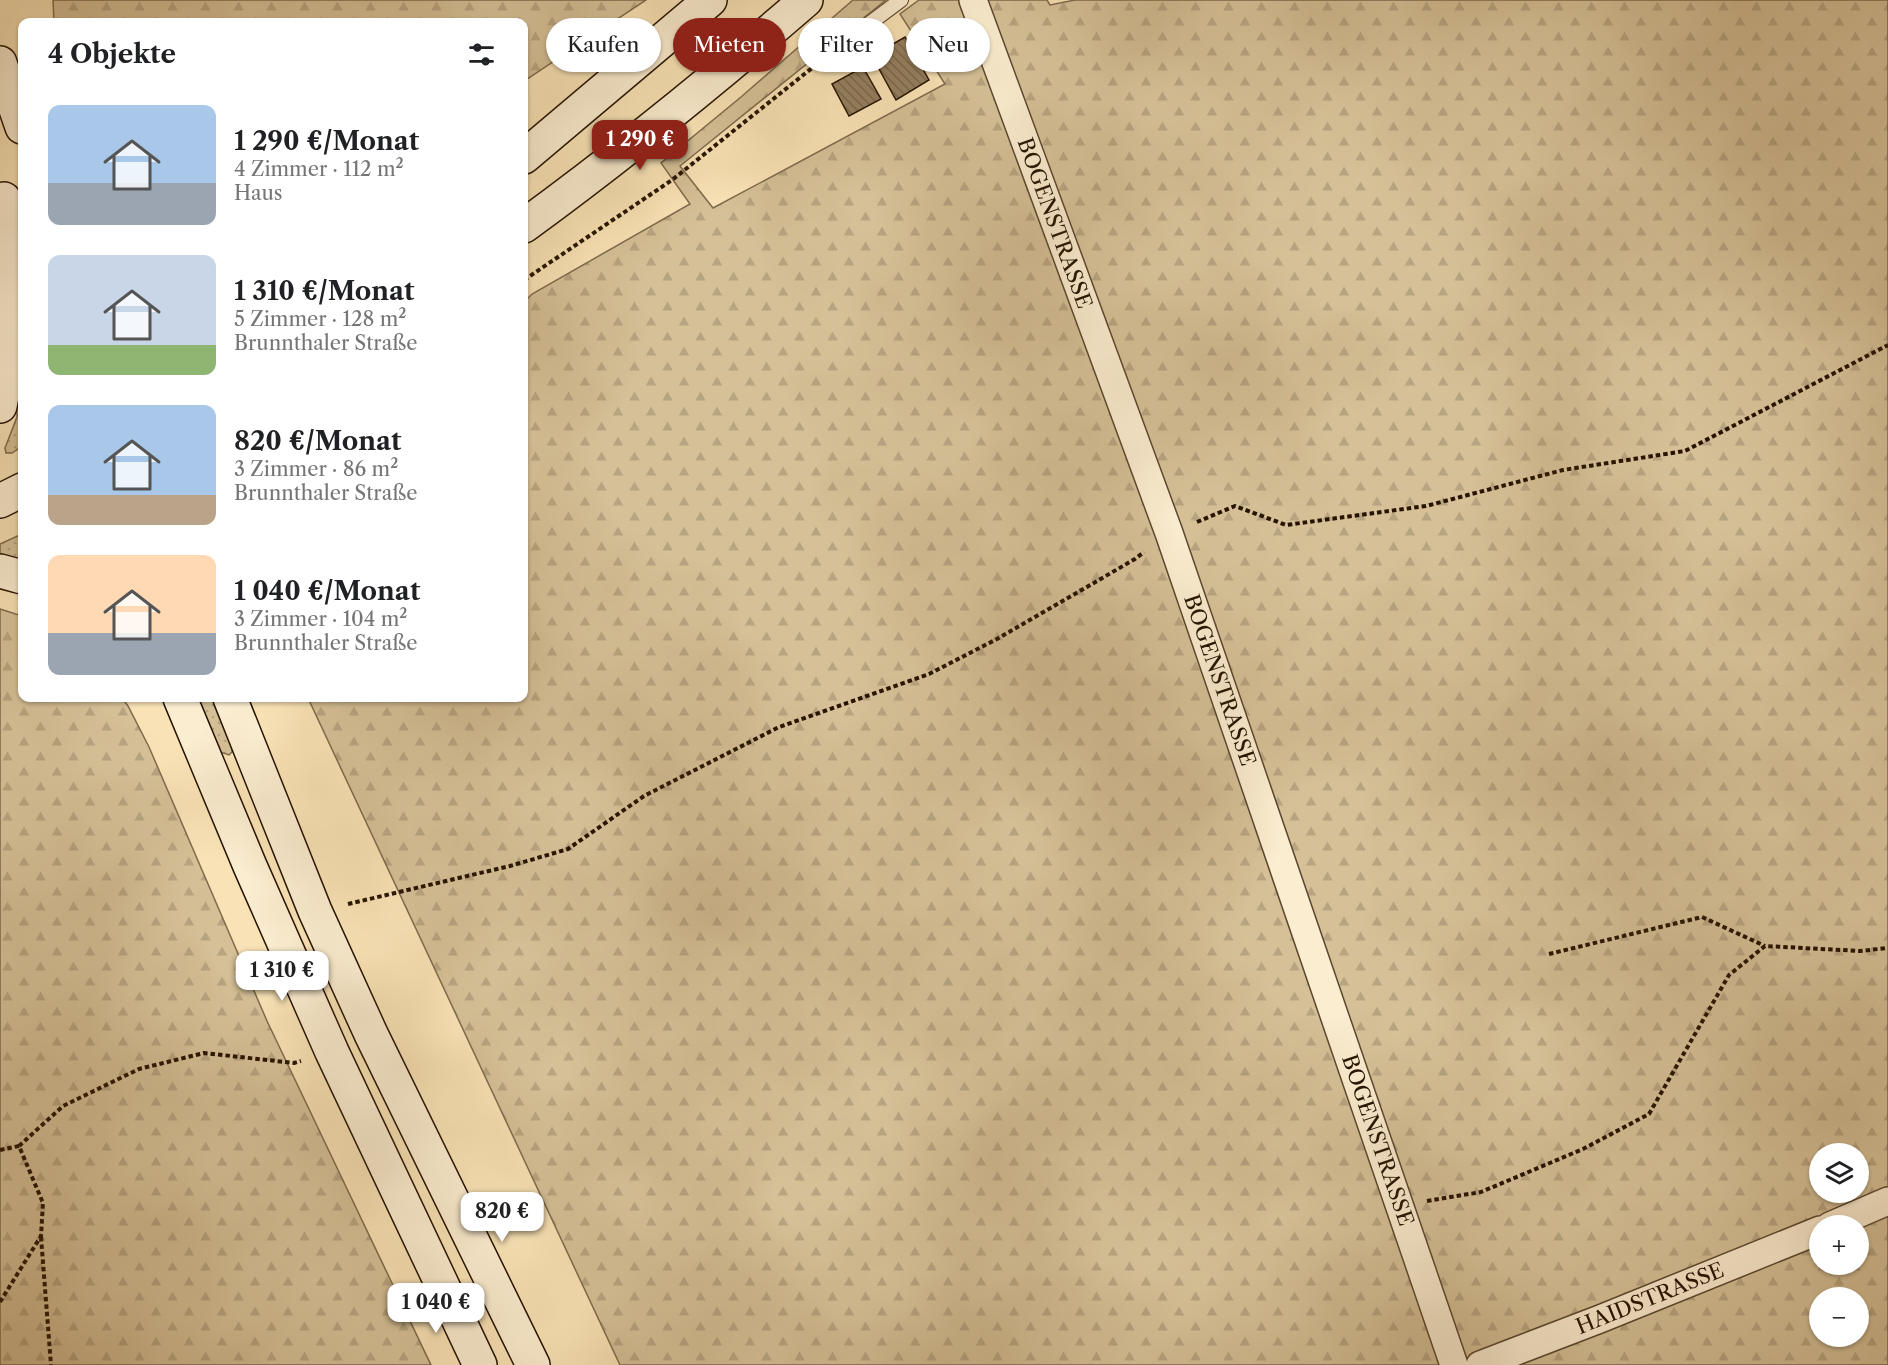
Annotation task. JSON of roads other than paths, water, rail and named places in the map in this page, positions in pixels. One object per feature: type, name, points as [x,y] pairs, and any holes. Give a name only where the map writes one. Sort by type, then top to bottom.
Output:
[{"type":"main road","points":[[528,154],[710,0]]},
{"type":"main road","points":[[528,223],[592,176],[723,72],[806,0]]},
{"type":"main road","points":[[0,63],[18,115]]},
{"type":"main road","points":[[2,192],[18,239]]},
{"type":"main road","points":[[0,406],[8,318],[2,192]]},
{"type":"main road","points":[[0,501],[18,492]]},
{"type":"main road","points":[[0,571],[18,576]]},
{"type":"main road","points":[[182,702],[332,1052],[480,1365]]},
{"type":"main road","points":[[232,702],[315,912],[370,1034],[533,1365]]},
{"type":"street","name":"BOGENSTRASSE","points":[[973,0],[1169,533],[1454,1365]]},
{"type":"street","points":[[1856,1215],[1888,1201]]},
{"type":"street","name":"HAIDSTRASSE","points":[[1479,1365],[1809,1234]]},
{"type":"lane","points":[[877,18],[901,0]]}]
